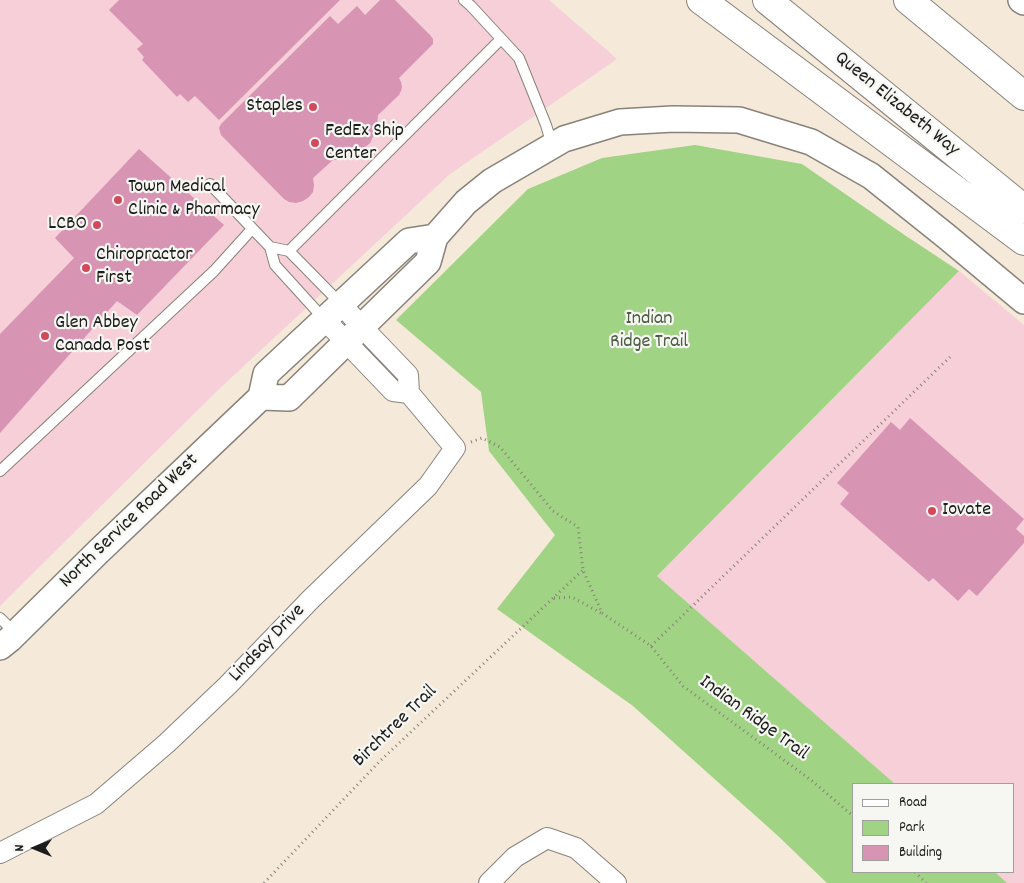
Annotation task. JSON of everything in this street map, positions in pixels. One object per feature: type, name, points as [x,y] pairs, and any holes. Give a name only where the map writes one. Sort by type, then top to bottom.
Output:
[{"type":"highway","points":[[701,0],[1024,241]]},
{"type":"highway","name":"Queen Elizabeth Way","points":[[767,0],[1024,209]]},
{"type":"highway","points":[[908,0],[1024,96]]},
{"type":"street","points":[[435,237],[409,240],[266,374],[261,397],[288,398],[428,262],[435,237],[466,202],[492,181],[564,139],[620,122],[673,119],[739,120],[811,142],[871,176],[1024,301]]},
{"type":"street","points":[[332,312],[353,334],[393,391],[409,393],[455,448]]},
{"type":"street","name":"North Service Road West","points":[[5,633],[98,552],[261,397]]},
{"type":"street","name":"Lindsay Drive","points":[[0,853],[96,804],[167,743],[228,685],[311,599],[428,486],[455,448]]},
{"type":"street","points":[[489,883],[515,857],[547,838],[576,848],[616,883]]},
{"type":"lane","points":[[464,0],[519,58],[546,125],[552,146]]},
{"type":"lane","points":[[289,251],[501,39]]},
{"type":"lane","points":[[210,184],[270,247],[275,265],[332,312]]},
{"type":"lane","points":[[0,471],[214,271],[252,229]]},
{"type":"lane","points":[[270,247],[289,251],[332,312]]},
{"type":"path","points":[[651,646],[950,357]]},
{"type":"path","points":[[455,448],[482,438],[500,448],[553,511],[578,526],[583,570],[602,613]]},
{"type":"path","name":"Birchtree Trail","points":[[264,883],[380,761],[583,570]]},
{"type":"path","points":[[554,598],[572,598],[602,613]]},
{"type":"path","name":"Indian Ridge Trail","points":[[602,613],[651,646],[683,686],[811,780],[852,815]]},
{"type":"path","points":[[915,873],[926,883]]},
{"type":"shaded area","points":[[0,0],[549,0],[617,59],[450,174],[218,390],[0,606]]},
{"type":"shaded area","points":[[959,271],[1024,325],[1024,883],[1007,883],[996,873],[1014,873],[1014,783],[894,783],[657,576]]},
{"type":"green space","name":"Indian Ridge Trail","points":[[695,145],[802,164],[959,271],[657,576],[894,783],[852,783],[852,873],[996,873],[1007,883],[827,883],[777,835],[633,706],[497,609],[555,535],[489,451],[481,392],[396,320],[528,189],[602,158]]},
{"type":"building","points":[[119,0],[340,0],[219,120],[195,96],[188,102],[180,94],[177,97],[142,60],[144,57],[137,49],[143,44],[109,10]]},
{"type":"building","name":"Staples","points":[[380,0],[395,0],[430,35],[433,39],[433,44],[399,78],[402,87],[401,91],[378,115],[377,128],[370,143],[359,153],[347,159],[333,160],[313,178],[313,192],[309,197],[296,203],[289,202],[221,135],[219,128],[330,16],[338,24],[357,6],[365,15]]},
{"type":"building","points":[[139,149],[224,225],[137,315],[117,301],[0,433],[0,334],[74,258],[55,238]]},
{"type":"building","name":"Iovate","points":[[910,418],[1024,519],[1016,529],[1024,536],[1024,543],[977,596],[969,589],[958,601],[933,578],[929,582],[840,504],[849,493],[837,483],[891,422],[900,430]]},
{"type":"place","name":"Staples","points":[[313,107]]},
{"type":"place","name":"FedEx Ship Center","points":[[315,143]]},
{"type":"place","name":"Town Medical Clinic & Pharmacy","points":[[118,200]]},
{"type":"place","name":"LCBO","points":[[97,225]]},
{"type":"place","name":"Chiropractor First","points":[[86,268]]},
{"type":"place","name":"Glen Abbey Canada Post","points":[[45,336]]},
{"type":"place","name":"Iovate","points":[[932,511]]}]
